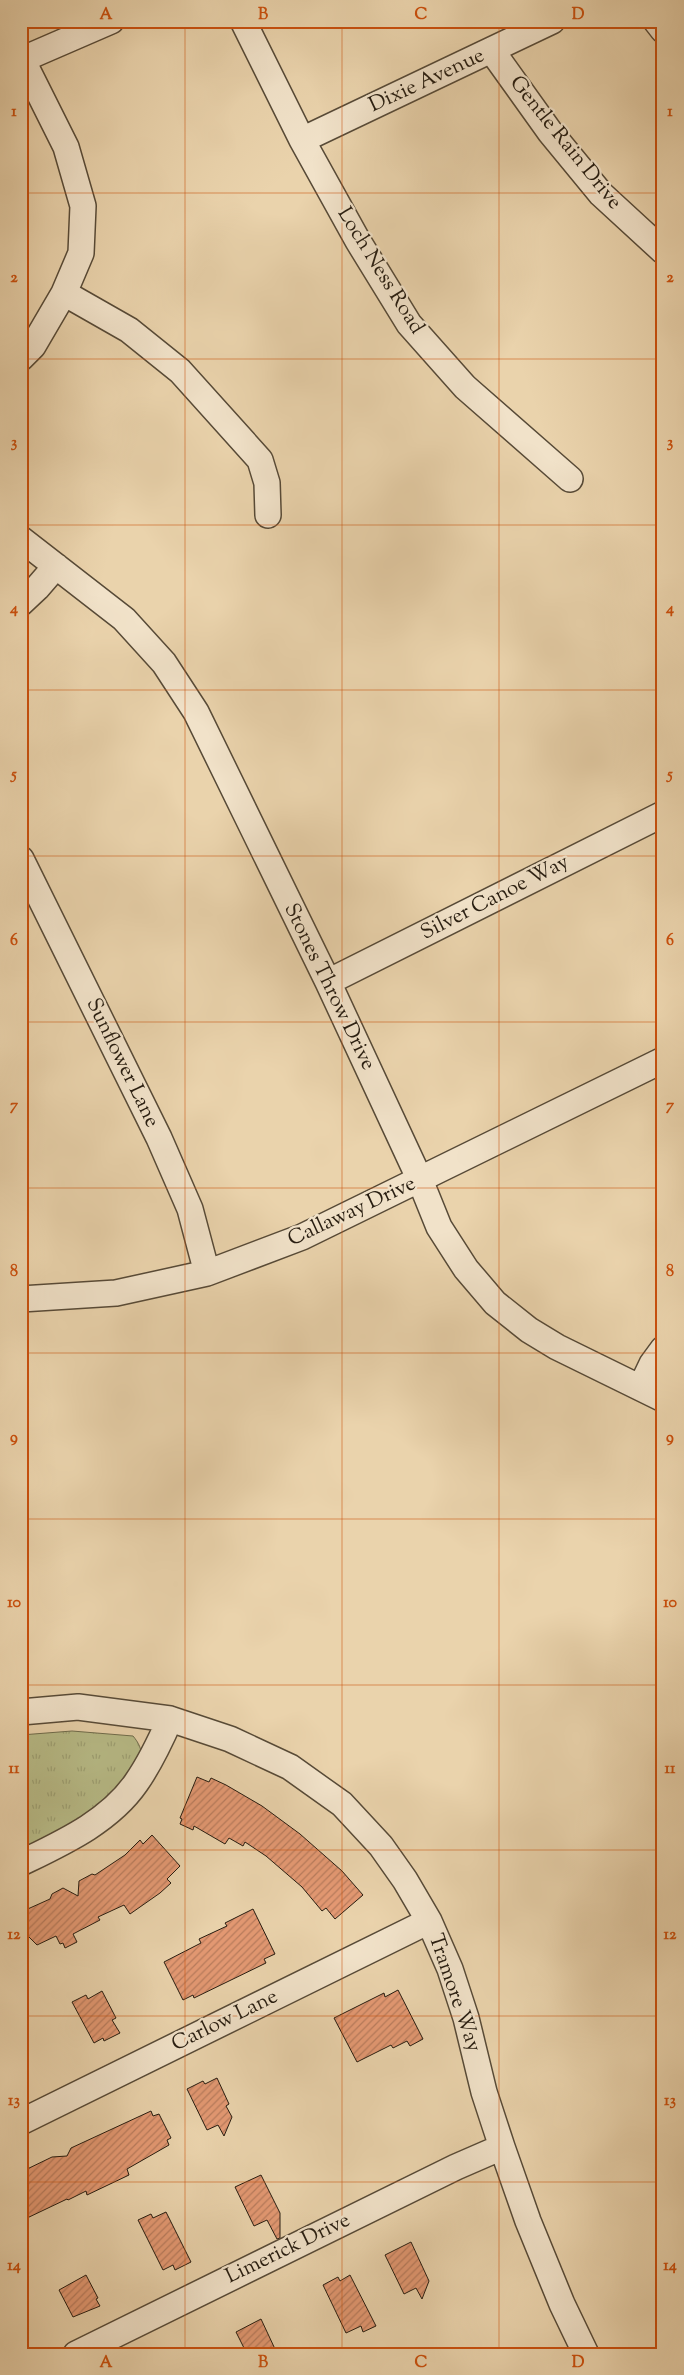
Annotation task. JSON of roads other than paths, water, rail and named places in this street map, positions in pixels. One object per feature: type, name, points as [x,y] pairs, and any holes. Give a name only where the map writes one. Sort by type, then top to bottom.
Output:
[{"type":"street","points":[[21,358],[32,346],[64,293],[81,253],[82,206],[66,147],[22,60],[111,21]]},
{"type":"street","name":"Loch Ness Road","points":[[243,21],[302,140],[358,241],[409,324],[465,387],[570,479]]},
{"type":"street","name":"Dixie Avenue","points":[[302,140],[552,21]]},
{"type":"street","points":[[656,21],[663,30]]},
{"type":"street","name":"Gentle Rain Drive","points":[[492,51],[550,132],[601,194],[663,251]]},
{"type":"street","points":[[64,293],[129,330],[180,371],[260,460],[267,483],[268,515]]},
{"type":"street","name":"Stones Throw Drive","points":[[21,539],[124,619],[164,663],[196,712],[328,982],[420,1180],[439,1227],[466,1269],[495,1302],[528,1330],[557,1348],[663,1399]]},
{"type":"street","points":[[21,603],[56,566]]},
{"type":"street","name":"Silver Canoe Way","points":[[328,982],[663,814]]},
{"type":"street","name":"Sunflower Lane","points":[[21,859],[159,1138],[190,1209],[208,1273]]},
{"type":"street","name":"Callaway Drive","points":[[21,1299],[116,1293],[208,1273],[302,1237],[663,1060]]},
{"type":"street","points":[[641,1388],[652,1364],[663,1349]]},
{"type":"street","name":"Tramore Way","points":[[21,1712],[78,1707],[170,1719],[230,1739],[290,1767],[342,1804],[381,1846],[405,1880],[429,1921],[450,1969],[464,2010],[484,2092],[528,2221],[562,2304],[586,2354]]},
{"type":"street","points":[[21,1863],[68,1840],[107,1814],[135,1785],[153,1758],[170,1719]]},
{"type":"street","name":"Carlow Lane","points":[[21,2122],[429,1921]]},
{"type":"street","name":"Limerick Drive","points":[[76,2354],[456,2167],[502,2147]]}]
